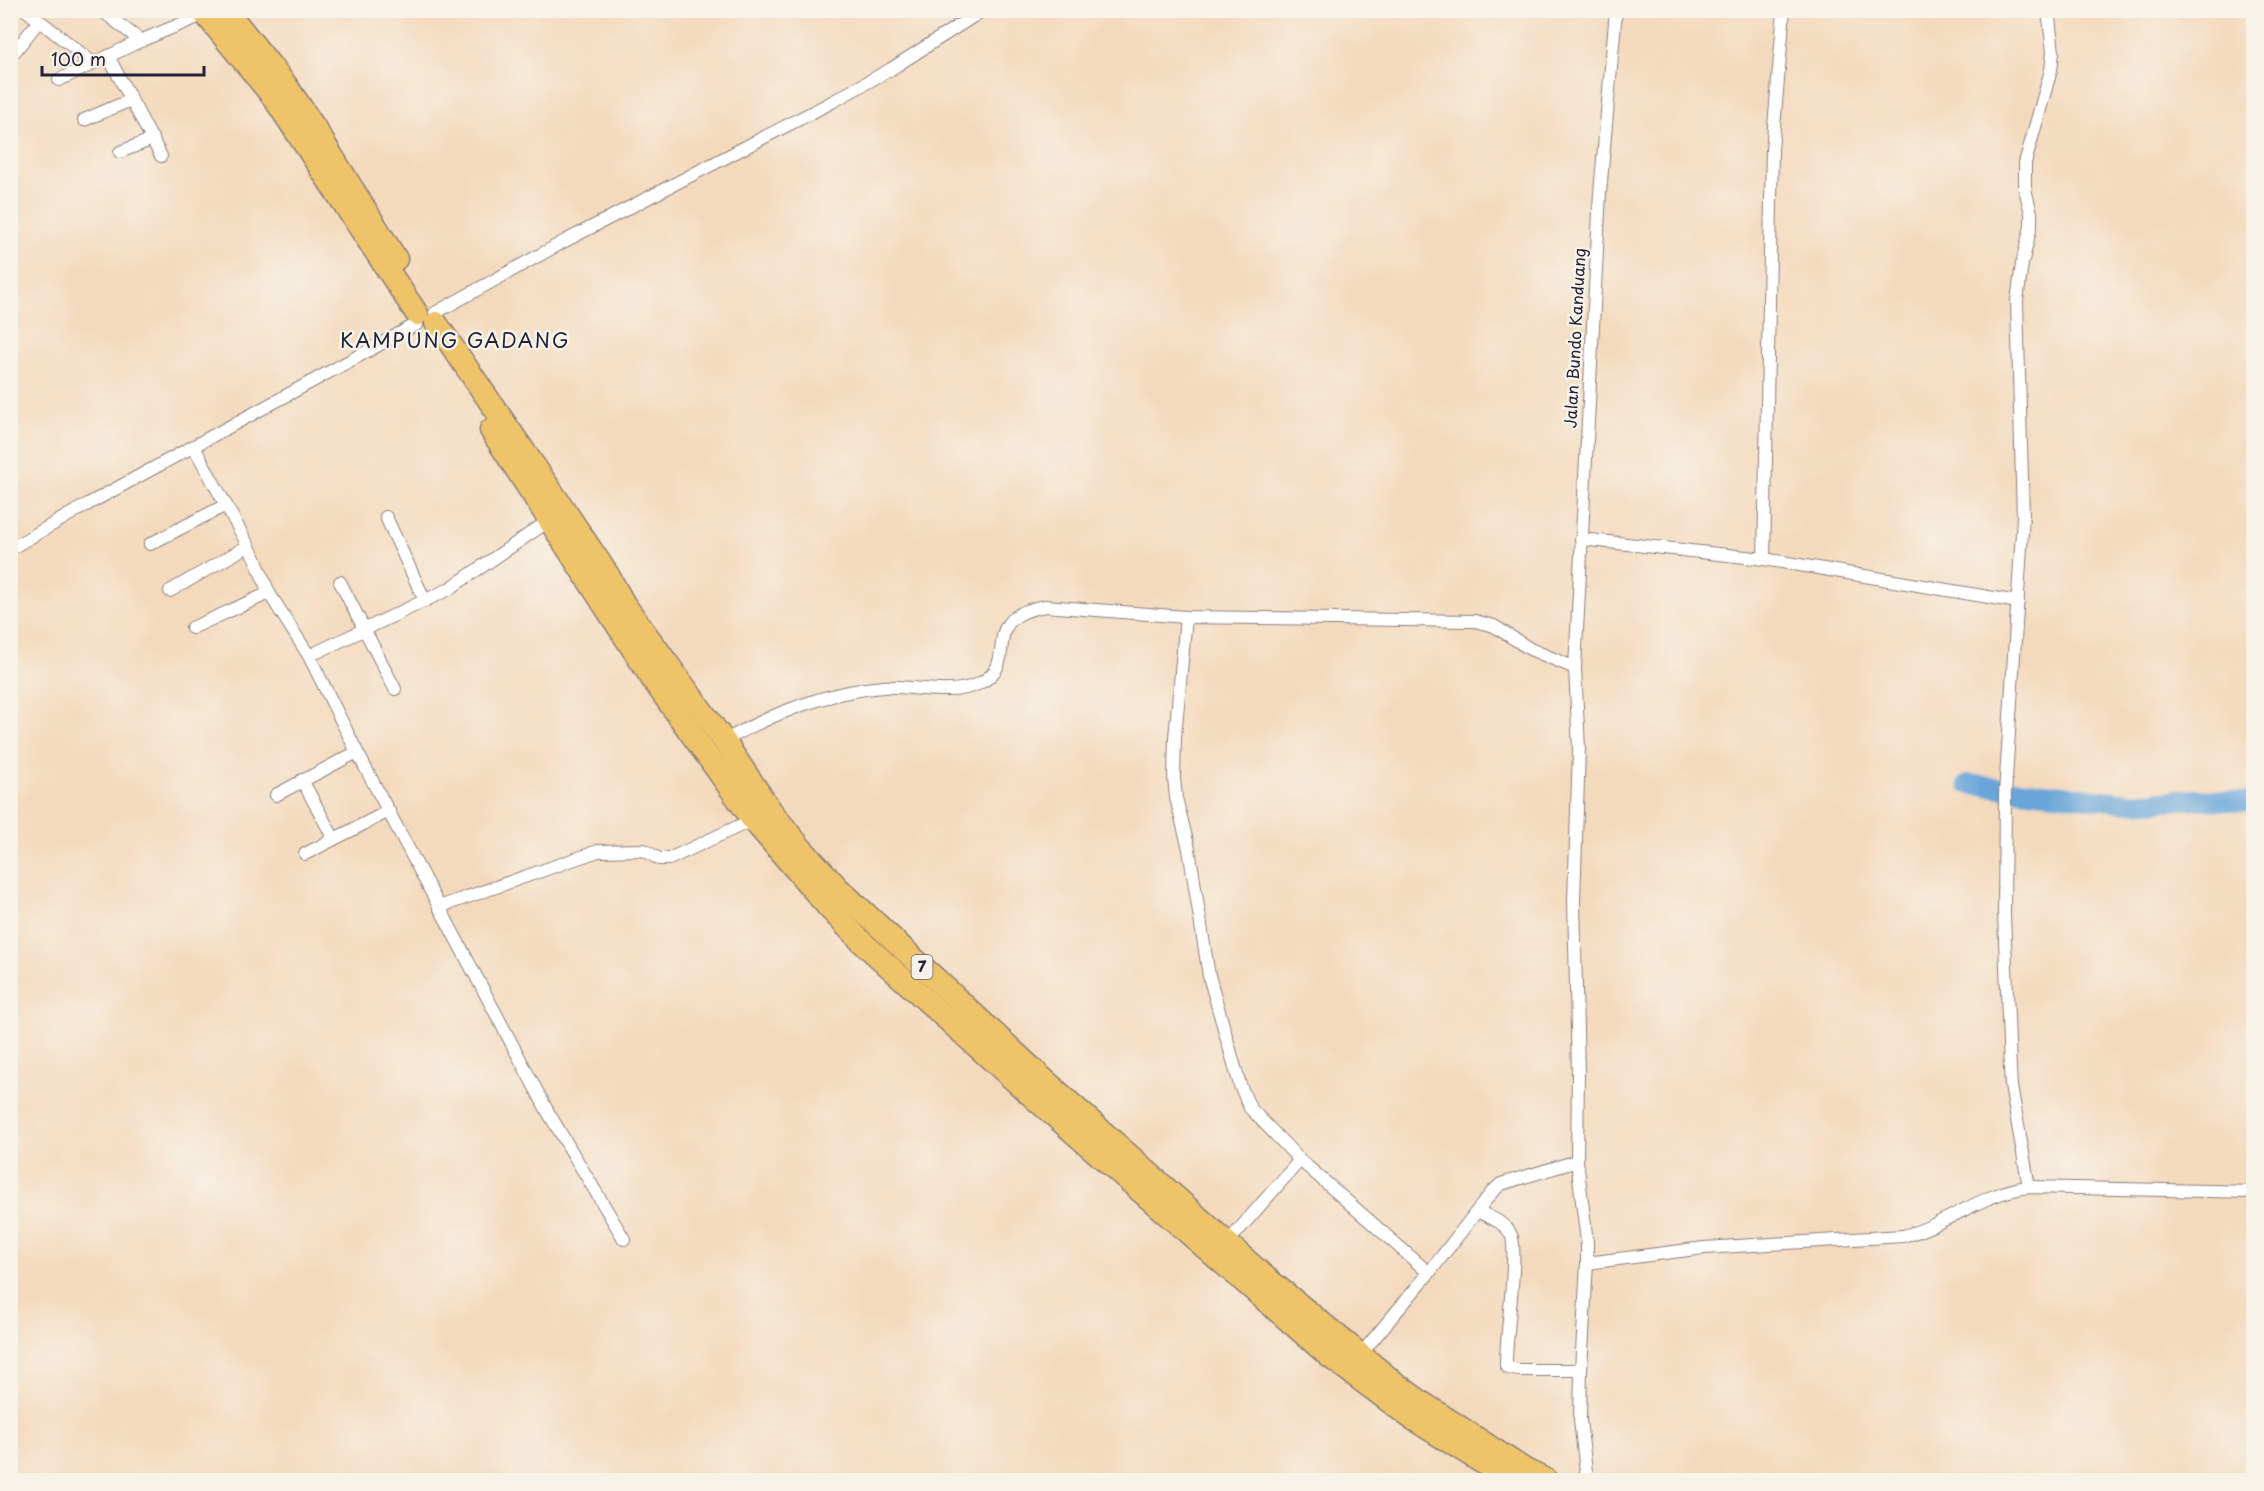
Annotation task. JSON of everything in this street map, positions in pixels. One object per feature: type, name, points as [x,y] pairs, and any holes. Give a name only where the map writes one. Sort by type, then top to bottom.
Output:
[{"type":"highway","points":[[211,12],[286,86],[326,145],[426,319]]},
{"type":"highway","name":"7","points":[[426,319],[550,520],[653,680],[762,815],[800,847],[1033,1083],[1329,1356],[1416,1410],[1546,1480]]},
{"type":"highway","name":"7","points":[[426,319],[595,556],[624,604],[724,741],[762,815]]},
{"type":"highway","name":"7","points":[[1033,1083],[1228,1242],[1264,1276],[1360,1355],[1416,1410],[1510,1480]]},
{"type":"street","points":[[26,10],[93,63]]},
{"type":"street","points":[[101,10],[141,41]]},
{"type":"street","points":[[10,549],[565,241],[832,102],[891,69],[983,10]]},
{"type":"street","name":"Jalan Bundo Kanduang","points":[[1587,1480],[1580,1420],[1587,1242],[1577,1161],[1578,1074],[1574,889],[1579,749],[1575,668],[1600,193],[1616,10]]},
{"type":"street","points":[[1764,559],[1772,150],[1784,10]]},
{"type":"street","points":[[2029,1187],[2010,1078],[2004,914],[2006,788],[2023,517],[2017,301],[2022,264],[2031,226],[2031,213],[2025,189],[2025,163],[2051,70],[2053,52],[2048,10]]},
{"type":"street","points":[[59,80],[141,41],[211,12]]},
{"type":"street","points":[[11,56],[39,21]]},
{"type":"street","points":[[108,56],[161,156]]},
{"type":"street","points":[[84,120],[131,100]]},
{"type":"street","points":[[120,152],[153,139]]},
{"type":"street","points":[[194,447],[248,546],[269,593],[309,656],[357,752],[548,1112],[624,1239]]},
{"type":"street","points":[[150,544],[226,505]]},
{"type":"street","points":[[386,517],[425,601]]},
{"type":"street","points":[[309,656],[449,590],[550,520]]},
{"type":"street","points":[[1581,539],[1764,559],[2018,602]]},
{"type":"street","points":[[170,591],[248,546]]},
{"type":"street","points":[[340,582],[395,689]]},
{"type":"street","points":[[192,628],[269,593]]},
{"type":"street","points":[[724,741],[759,722],[793,708],[856,691],[884,687],[952,689],[970,687],[980,683],[997,669],[1004,630],[1012,617],[1026,610],[1045,606],[1186,617],[1475,621],[1494,626],[1530,649],[1575,668]]},
{"type":"street","points":[[1186,617],[1174,778],[1176,798],[1189,849],[1209,976],[1246,1100],[1258,1117],[1300,1160],[1429,1273]]},
{"type":"street","points":[[276,795],[357,752]]},
{"type":"street","points":[[302,780],[334,839]]},
{"type":"street","points":[[305,854],[389,811]]},
{"type":"street","points":[[439,907],[598,851],[644,850],[659,859],[669,860],[762,815]]},
{"type":"street","points":[[1228,1242],[1300,1160]]},
{"type":"street","points":[[1360,1355],[1429,1273],[1492,1191],[1502,1184],[1577,1161]]},
{"type":"street","points":[[1587,1263],[1685,1250],[1903,1236],[1931,1226],[1991,1196],[2029,1187],[2253,1192]]},
{"type":"street","points":[[1477,1211],[1500,1223],[1512,1237],[1513,1262],[1506,1365],[1508,1368],[1518,1370],[1581,1370]]},
{"type":"waterway","points":[[1968,784],[2130,803],[2195,799],[2254,803]]},
{"type":"district","name":"KAMPUNG GADANG","points":[[455,341]]}]
